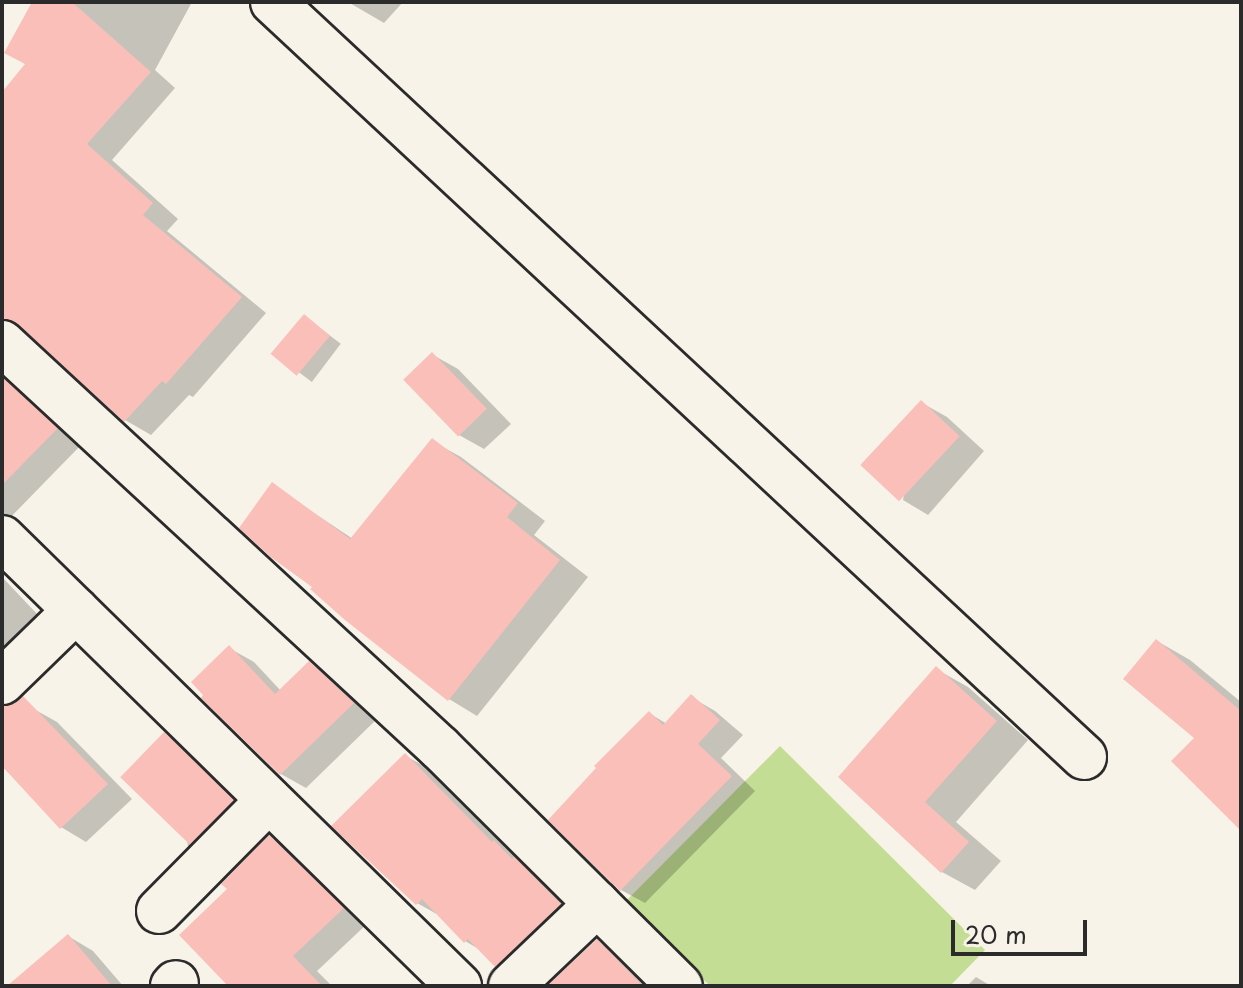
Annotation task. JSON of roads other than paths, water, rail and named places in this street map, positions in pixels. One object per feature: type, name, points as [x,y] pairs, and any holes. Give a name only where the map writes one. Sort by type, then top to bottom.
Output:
[{"type":"street","points":[[273,2],[1084,757]]},
{"type":"street","points":[[2,343],[440,748],[680,986]]},
{"type":"street","points":[[2,538],[269,800],[438,979]]},
{"type":"street","points":[[2,682],[76,610]]},
{"type":"street","points":[[159,911],[269,800]]},
{"type":"street","points":[[511,986],[597,904]]}]
